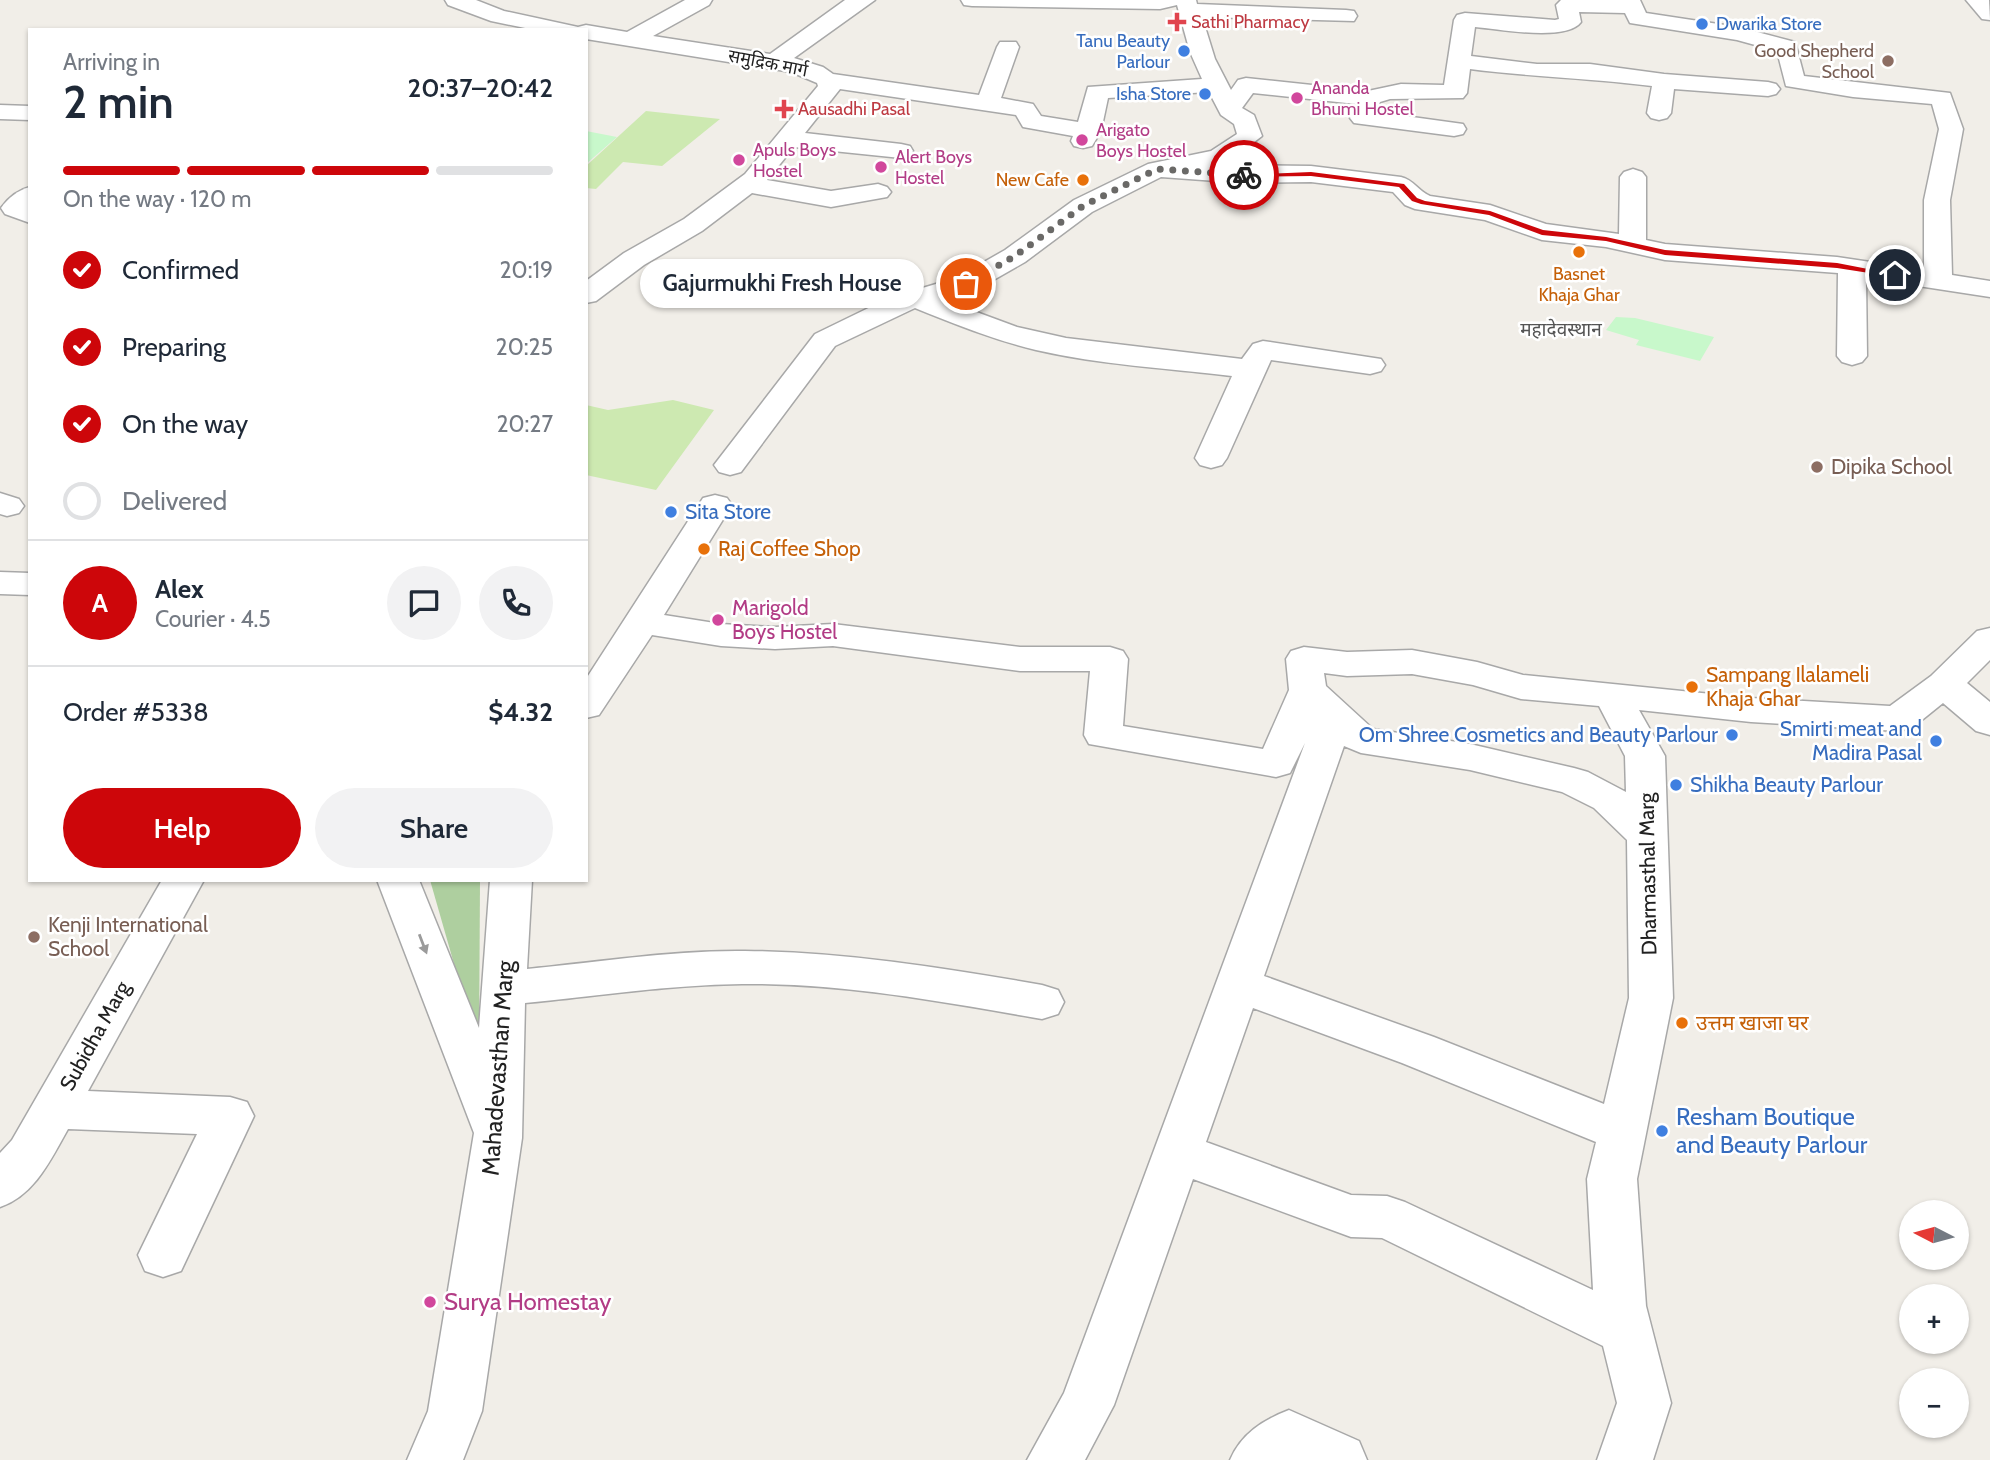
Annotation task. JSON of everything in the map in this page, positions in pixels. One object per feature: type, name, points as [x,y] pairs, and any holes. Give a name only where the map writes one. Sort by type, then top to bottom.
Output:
[{"type":"street","points":[[456,0],[486,13],[559,28]]},
{"type":"street","points":[[486,13],[515,0]]},
{"type":"street","points":[[631,39],[701,0]]},
{"type":"street","points":[[774,62],[855,3],[864,0]]},
{"type":"street","points":[[972,0],[1033,4],[1183,3],[1346,16]]},
{"type":"street","points":[[1978,0],[1990,15]]},
{"type":"street","points":[[730,465],[825,340],[856,322],[916,299],[966,284],[1015,256],[1083,206],[1157,169],[1219,157],[1250,136],[1245,120],[1229,110],[1203,58],[1183,3]]},
{"type":"street","points":[[1229,110],[1246,85],[1370,98],[1378,94],[1407,91],[1455,93],[1465,20],[1558,27],[1570,22],[1567,5],[1631,4],[1638,18],[1738,34],[1787,47],[1794,81],[1853,90],[1942,97],[1951,129],[1937,200],[1938,282]]},
{"type":"street","name":"समुद्रिक मार्ग","points":[[588,32],[663,47],[774,62],[809,70],[828,80],[830,87],[809,110],[789,139],[747,184],[693,225],[635,259],[588,294]]},
{"type":"street","points":[[988,104],[1008,47]]},
{"type":"street","points":[[1459,61],[1537,71],[1590,71],[1664,81],[1768,89]]},
{"type":"street","points":[[828,80],[1024,109],[1032,122],[1086,136],[1096,108],[1096,92],[1218,85]]},
{"type":"street","points":[[1659,113],[1664,81]]},
{"type":"street","points":[[1370,98],[1362,118],[1454,129]]},
{"type":"street","points":[[0,111],[28,113]]},
{"type":"street","points":[[789,139],[901,151]]},
{"type":"street","points":[[1157,169],[1244,175],[1311,174],[1401,185],[1415,200],[1424,203],[1490,213],[1542,232],[1606,239],[1665,252],[1741,256],[1852,268],[1990,289]]},
{"type":"street","points":[[1632,245],[1633,177]]},
{"type":"street","points":[[747,184],[831,199],[878,192]]},
{"type":"street","points":[[28,197],[14,208],[28,214]]},
{"type":"street","points":[[1852,268],[1852,356]]},
{"type":"street","points":[[916,299],[1007,333],[1058,344],[1153,360],[1250,369]]},
{"type":"street","points":[[1211,458],[1250,369],[1263,350],[1370,365]]},
{"type":"street","points":[[588,703],[715,505]]},
{"type":"street","points":[[0,583],[28,584]]},
{"type":"street","points":[[641,622],[721,635],[775,638],[833,635],[1020,659],[1110,659],[1103,735],[1276,764],[1306,675]]},
{"type":"street","points":[[1306,675],[1347,664],[1412,662],[1477,674],[1521,687],[1751,710],[1898,719],[1944,684],[1990,639]]},
{"type":"street","points":[[1306,675],[1361,740],[1470,757],[1574,781],[1608,798],[1647,835]]},
{"type":"street","points":[[1055,1460],[1087,1405],[1325,746],[1306,675]]},
{"type":"street","points":[[1944,684],[1990,722]]},
{"type":"street","name":"Dharmasthal Marg","points":[[1612,695],[1645,756],[1651,998],[1612,1179],[1620,1306],[1644,1403],[1625,1460]]},
{"type":"street","name":"Subidha Marg","points":[[0,1186],[29,1154],[182,882]]},
{"type":"street","points":[[399,882],[498,1138]]},
{"type":"street","name":"Mahadevasthan Marg","points":[[435,1460],[455,1411],[498,1138],[503,988],[511,882]]},
{"type":"street","points":[[503,988],[700,969],[774,970],[888,976],[1042,1002]]},
{"type":"street","points":[[1239,985],[1418,1050],[1622,1132]]},
{"type":"street","points":[[55,1108],[230,1116],[163,1255]]},
{"type":"street","points":[[1177,1152],[1351,1216],[1387,1217],[1626,1331]]},
{"type":"street","points":[[1258,1460],[1289,1436],[1339,1460]]},
{"type":"green space","points":[[646,111],[720,119],[662,166],[623,162],[596,189],[588,188],[588,164]]},
{"type":"green space","points":[[588,131],[617,137],[588,162]]},
{"type":"green space","points":[[1616,317],[1635,318],[1714,337],[1700,361],[1636,345],[1639,340],[1606,330]]},
{"type":"green space","points":[[673,400],[714,410],[656,490],[588,475],[588,405],[608,410]]},
{"type":"green space","points":[[431,882],[480,882],[479,1051]]},
{"type":"way so far","points":[[966,284],[1015,256],[1083,206],[1157,169],[1244,175]]},
{"type":"place","name":"Sathi Pharmacy","points":[[1177,22]]},
{"type":"place","name":"Dwarika Store","points":[[1702,24]]},
{"type":"place","name":"Tanu Beauty Parlour","points":[[1184,51]]},
{"type":"place","name":"Good Shepherd School","points":[[1888,61]]},
{"type":"place","name":"Isha Store","points":[[1205,94]]},
{"type":"place","name":"Ananda Bhumi Hostel","points":[[1297,98]]},
{"type":"place","name":"Aausadhi Pasal","points":[[784,109]]},
{"type":"place","name":"Arigato Boys Hostel","points":[[1082,140]]},
{"type":"place","name":"Apuls Boys Hostel","points":[[739,160]]},
{"type":"place","name":"Alert Boys Hostel","points":[[881,167]]},
{"type":"place","name":"New Cafe","points":[[1083,180]]},
{"type":"place","name":"Basnet Khaja Ghar","points":[[1579,252]]},
{"type":"place","name":"Gajurmukhi Fresh House","points":[[966,284]]},
{"type":"place","name":"Dipika School","points":[[1817,467]]},
{"type":"place","name":"Sita Store","points":[[671,512]]},
{"type":"place","name":"Raj Coffee Shop","points":[[704,549]]},
{"type":"place","name":"Marigold Boys Hostel","points":[[718,620]]},
{"type":"place","name":"Sampang Ilalameli Khaja Ghar","points":[[1692,687]]},
{"type":"place","name":"Om Shree Cosmetics and Beauty Parlour","points":[[1732,735]]},
{"type":"place","name":"Smirti meat and Madira Pasal","points":[[1936,741]]},
{"type":"place","name":"Shikha Beauty Parlour","points":[[1676,785]]},
{"type":"place","name":"Kenji International School","points":[[34,937]]},
{"type":"place","name":"उत्तम खाजा घर","points":[[1682,1023]]},
{"type":"place","name":"Resham Boutique and Beauty Parlour","points":[[1662,1131]]},
{"type":"place","name":"Surya Homestay","points":[[430,1302]]},
{"type":"district","name":"महादेवस्थान","points":[[1561,329]]},
{"type":"route","points":[[1244,175],[1311,174],[1401,185],[1415,200],[1490,213],[1542,232],[1606,239],[1665,252],[1837,265],[1895,275]]}]
